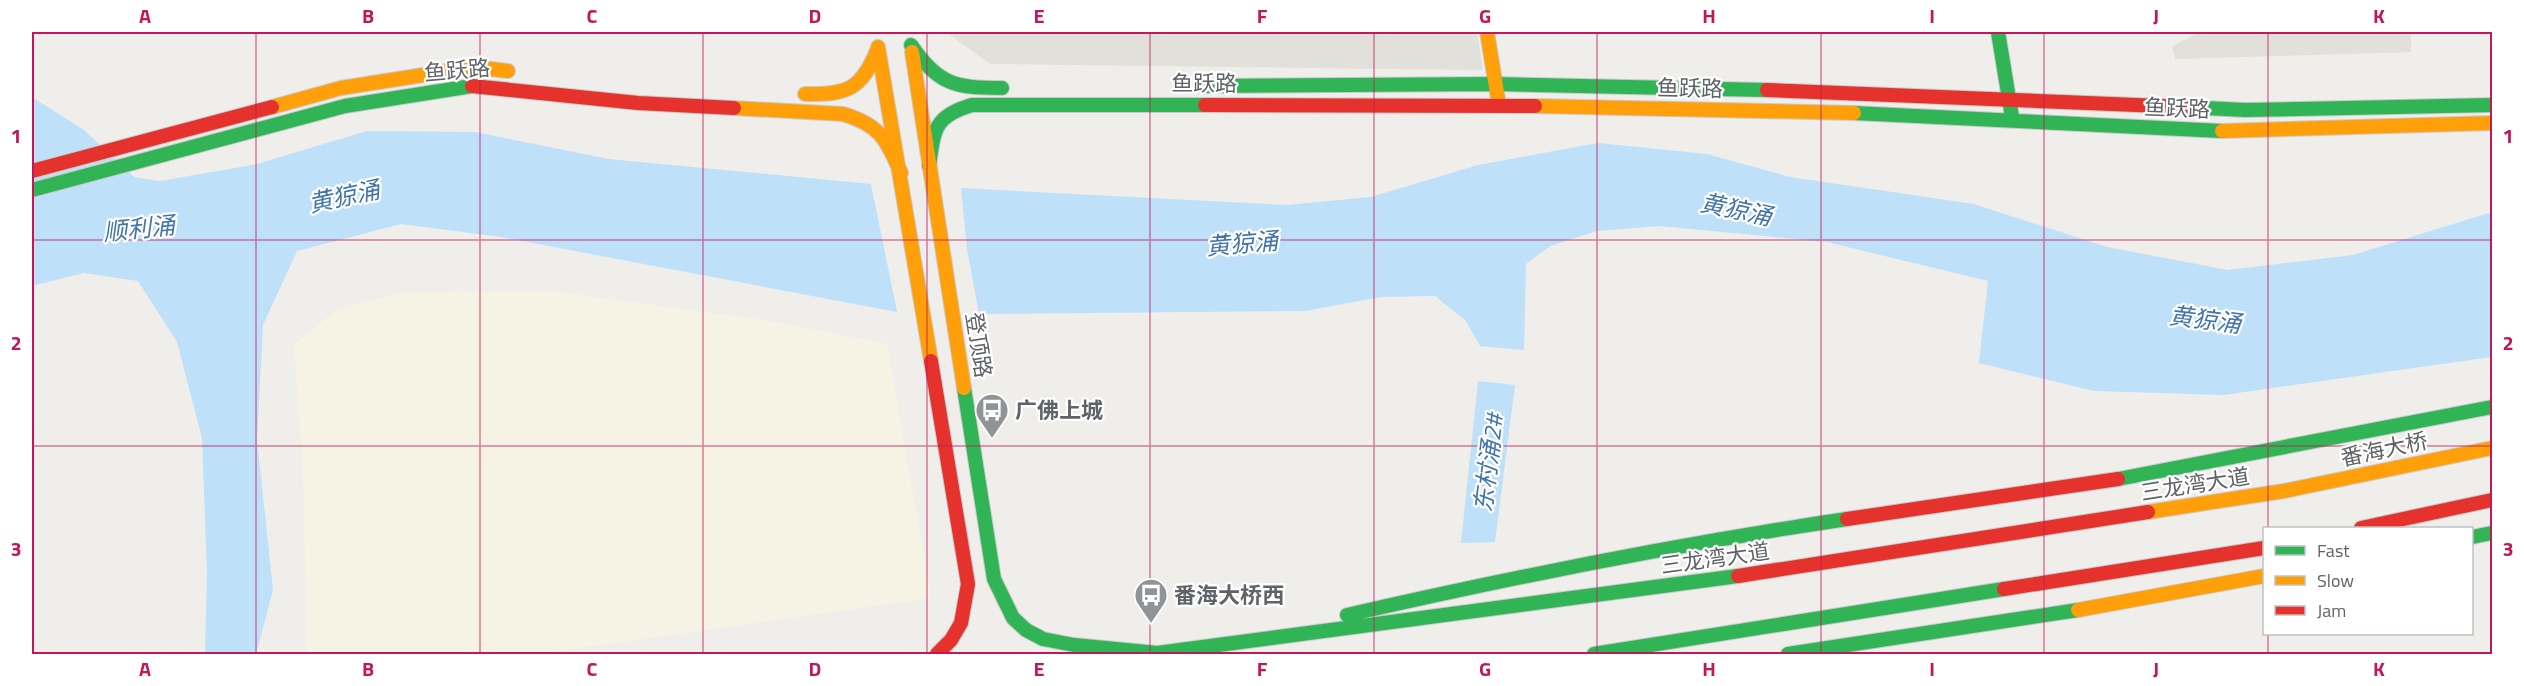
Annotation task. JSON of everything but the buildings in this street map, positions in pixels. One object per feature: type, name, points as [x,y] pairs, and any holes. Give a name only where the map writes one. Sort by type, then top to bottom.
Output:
[{"type":"main road","points":[[875,32],[901,173],[968,584],[967,605],[961,626],[937,654]]},
{"type":"main road","points":[[1487,32],[1498,105]]},
{"type":"main road","points":[[1998,32],[2013,122]]},
{"type":"main road","points":[[909,38],[926,70],[946,82],[969,88],[1017,88]]},
{"type":"main road","name":"登顶路","points":[[909,38],[994,579],[1000,599],[1012,616],[1033,635],[1059,642],[1153,654]]},
{"type":"main road","points":[[792,94],[838,96],[857,85],[871,69],[878,48]]},
{"type":"main road","name":"鱼跃路","points":[[32,171],[341,88],[474,67],[522,73]]},
{"type":"main road","name":"鱼跃路","points":[[1184,87],[1495,84],[1825,91],[2009,102],[2245,110],[2493,105]]},
{"type":"main road","name":"鱼跃路","points":[[32,189],[345,106],[478,85],[638,103],[843,114],[867,120],[884,135],[901,173]]},
{"type":"main road","name":"鱼跃路","points":[[930,166],[935,127],[950,110],[972,105],[1498,105],[1822,111],[2242,132],[2493,123]]},
{"type":"main road","points":[[1208,647],[1516,576],[1731,536],[2102,482],[2493,407]]},
{"type":"main road","name":"番海大桥","points":[[2284,491],[2493,448]]},
{"type":"main road","name":"三龙湾大道","points":[[1153,654],[1746,575],[2284,491]]},
{"type":"main road","points":[[2366,527],[2493,500]]},
{"type":"main road","points":[[2473,537],[2493,533]]},
{"type":"main road","points":[[1593,654],[2263,548]]},
{"type":"main road","points":[[1788,654],[2116,604],[2263,576]]},
{"type":"main road","points":[[968,584],[972,593],[983,597],[994,579]]},
{"type":"shaded area","points":[[946,32],[1477,32],[1483,70],[990,64]]},
{"type":"shaded area","points":[[2201,32],[2411,32],[2411,52],[2175,59],[2172,46]]},
{"type":"shaded area","points":[[550,291],[771,321],[887,344],[931,598],[537,654],[307,654],[303,470],[294,345],[336,310],[400,293]]},
{"type":"water","points":[[32,97],[84,130],[134,177],[160,181],[257,164],[367,131],[475,132],[609,159],[871,184],[897,312],[501,237],[401,224],[297,251],[263,325],[257,440],[273,590],[256,654],[205,654],[207,572],[202,438],[177,342],[138,281],[84,273],[32,286]]},
{"type":"water","name":"黄猄涌","points":[[1598,143],[1707,154],[1790,177],[1974,204],[2107,247],[2228,270],[2353,255],[2492,212],[2492,357],[2223,395],[2094,391],[1979,363],[1988,281],[1827,242],[1659,226],[1597,231],[1550,246],[1526,264],[1524,350],[1480,346],[1466,321],[1435,296],[1381,297],[1305,311],[979,314],[967,249],[961,188],[1286,205],[1371,197],[1478,165]]},
{"type":"water","name":"东村涌2#","points":[[1478,381],[1515,385],[1495,542],[1461,543]]},
{"type":"traffic: fast","points":[[1998,32],[2012,117]]},
{"type":"traffic: fast","points":[[911,45],[930,69],[949,82],[972,87],[1002,88]]},
{"type":"traffic: fast","points":[[1203,86],[1495,84],[1767,90]]},
{"type":"traffic: fast","points":[[32,190],[345,106],[472,86]]},
{"type":"traffic: fast","points":[[929,166],[932,143],[938,126],[950,114],[972,105],[1205,105]]},
{"type":"traffic: fast","points":[[2186,107],[2245,110],[2492,105]]},
{"type":"traffic: fast","points":[[1854,113],[2222,131]]},
{"type":"traffic: fast","points":[[964,388],[994,579],[1013,618],[1026,630],[1043,639],[1074,645],[1157,653]]},
{"type":"traffic: fast","points":[[2118,479],[2492,407]]},
{"type":"traffic: fast","points":[[1347,615],[1596,562],[1847,519]]},
{"type":"traffic: fast","points":[[2473,537],[2492,533]]},
{"type":"traffic: fast","points":[[1150,654],[1738,576]]},
{"type":"traffic: fast","points":[[1594,654],[2004,589]]},
{"type":"traffic: fast","points":[[1788,654],[2078,610]]},
{"type":"traffic: slow","points":[[1487,32],[1498,99]]},
{"type":"traffic: slow","points":[[878,47],[931,361]]},
{"type":"traffic: slow","points":[[805,94],[832,93],[852,87],[866,73],[878,48]]},
{"type":"traffic: slow","points":[[912,52],[964,388]]},
{"type":"traffic: slow","points":[[272,107],[341,88],[474,67],[508,71]]},
{"type":"traffic: slow","points":[[1535,106],[1854,113]]},
{"type":"traffic: slow","points":[[734,108],[843,114],[856,118],[874,129],[886,142],[901,173]]},
{"type":"traffic: slow","points":[[2222,131],[2492,123]]},
{"type":"traffic: slow","points":[[2148,512],[2284,491],[2492,448]]},
{"type":"traffic: slow","points":[[2078,610],[2263,576]]},
{"type":"traffic: jam","points":[[472,86],[638,103],[734,108]]},
{"type":"traffic: jam","points":[[1767,90],[2186,107]]},
{"type":"traffic: jam","points":[[1205,105],[1535,106]]},
{"type":"traffic: jam","points":[[32,171],[272,107]]},
{"type":"traffic: jam","points":[[931,361],[968,584],[961,623],[951,640],[937,654]]},
{"type":"traffic: jam","points":[[1847,519],[2118,479]]},
{"type":"traffic: jam","points":[[2366,527],[2492,500]]},
{"type":"traffic: jam","points":[[1738,576],[2148,512]]},
{"type":"traffic: jam","points":[[2004,589],[2263,548]]},
{"type":"place","name":"广佛上城","points":[[992,439]]},
{"type":"place","name":"番海大桥西","points":[[1151,624]]},
{"type":"water label","name":"顺利涌","points":[[139,229]]}]
